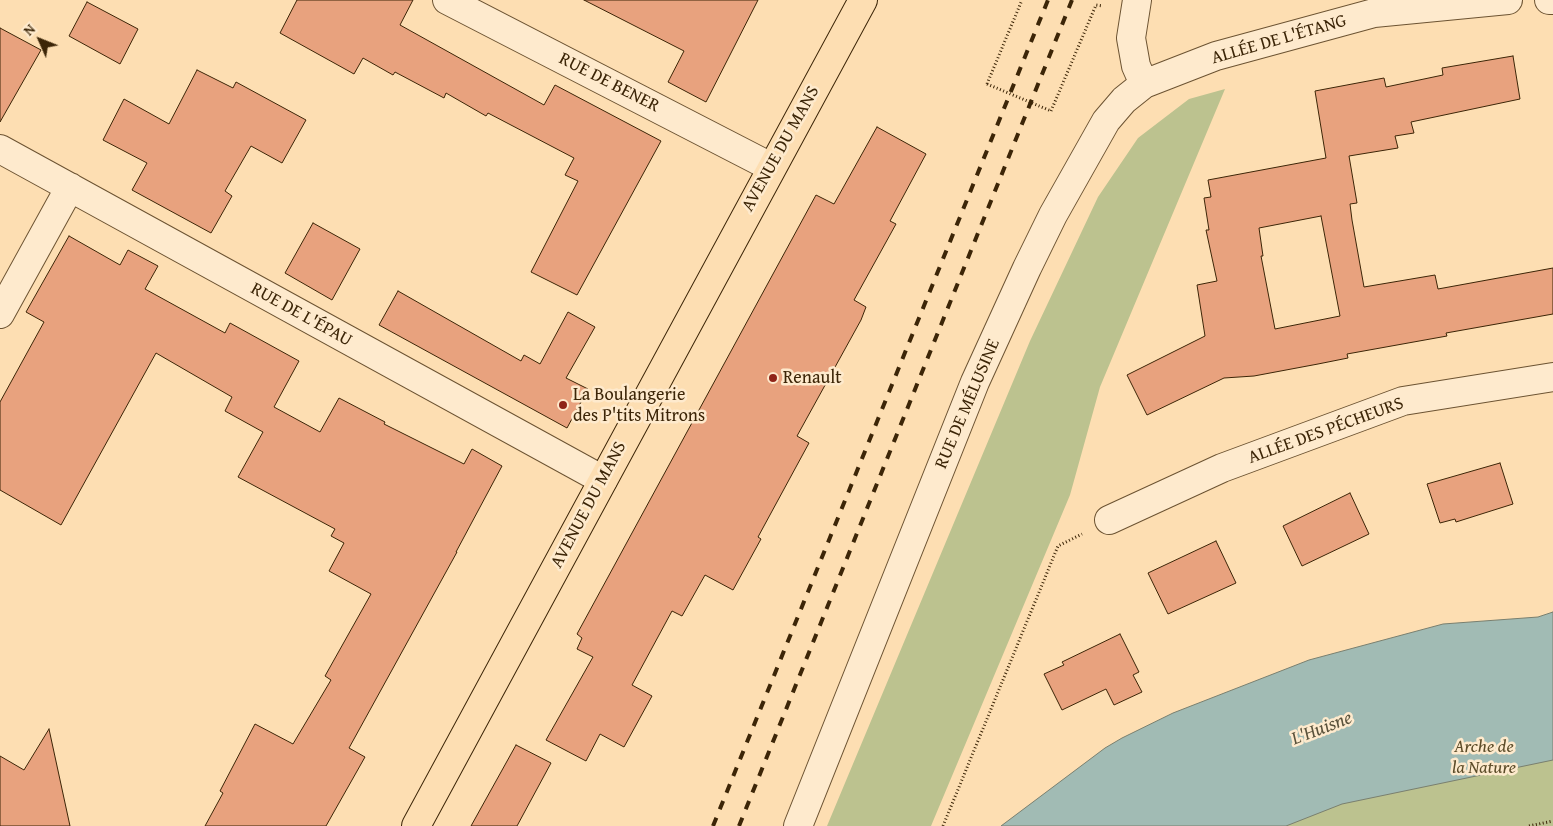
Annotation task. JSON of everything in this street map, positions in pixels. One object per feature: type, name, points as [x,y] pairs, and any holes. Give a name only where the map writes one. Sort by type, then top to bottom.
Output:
[{"type":"main road","name":"AVENUE DU MANS","points":[[416,826],[863,0]]},
{"type":"street","name":"RUE DE BENER","points":[[447,0],[772,167]]},
{"type":"street","points":[[1137,0],[1131,38],[1136,66],[1144,84]]},
{"type":"street","name":"ALLÉE DE L'ÉTANG","points":[[1144,84],[1216,56],[1374,13],[1508,0]]},
{"type":"street","name":"RUE DE MÉLUSINE","points":[[798,826],[975,382],[1027,268],[1053,215],[1106,122],[1124,100],[1144,84]]},
{"type":"street","name":"RUE DE L'ÉPAU","points":[[0,149],[603,480]]},
{"type":"street","points":[[0,314],[70,187]]},
{"type":"street","name":"ALLÉE DES PÉCHEURS","points":[[1109,520],[1222,468],[1403,401],[1553,377]]},
{"type":"path","points":[[1022,0],[987,84],[1051,111],[1096,5]]},
{"type":"path","points":[[943,826],[1058,546],[1109,520]]},
{"type":"path","points":[[1529,826],[1553,821]]},
{"type":"green space","points":[[1225,89],[1100,387],[1070,495],[931,826],[827,826],[1030,341],[1098,197],[1138,138],[1189,99]]},
{"type":"green space","name":"Arche de la Nature","points":[[1553,674],[1553,826],[1107,826]]},
{"type":"water","name":"L'Huisne","points":[[1553,612],[1553,760],[1342,804],[1286,826],[1001,826],[1105,748],[1122,738],[1173,713],[1309,660],[1443,624],[1538,617]]},
{"type":"building","points":[[297,0],[413,0],[400,25],[544,105],[555,85],[661,141],[577,295],[531,272],[578,181],[565,175],[574,158],[488,113],[486,116],[446,93],[444,98],[395,72],[393,75],[363,58],[354,74],[280,33]]},
{"type":"building","points":[[584,0],[758,0],[706,102],[668,82],[684,51]]},
{"type":"building","points":[[87,2],[138,29],[120,64],[69,36]]},
{"type":"building","points":[[0,28],[41,50],[0,122]]},
{"type":"building","points":[[1513,56],[1520,99],[1411,122],[1414,133],[1395,136],[1398,148],[1349,156],[1357,203],[1350,204],[1364,287],[1435,275],[1438,289],[1553,268],[1553,314],[1446,333],[1447,336],[1347,354],[1348,358],[1318,364],[1254,376],[1224,378],[1147,415],[1127,375],[1205,336],[1197,285],[1217,281],[1206,230],[1209,230],[1204,198],[1211,197],[1208,180],[1326,158],[1315,91],[1384,78],[1386,87],[1443,75],[1442,68]],"holes":[[[1321,216],[1340,316],[1275,329],[1261,256],[1263,256],[1259,228]]]},
{"type":"building","points":[[197,70],[233,88],[236,82],[306,120],[282,163],[251,146],[225,191],[232,196],[211,233],[132,190],[147,163],[103,140],[124,99],[169,124]]},
{"type":"building","name":"Renault","points":[[877,127],[926,154],[890,221],[896,224],[854,300],[866,307],[861,320],[797,436],[809,443],[758,537],[761,539],[733,590],[705,575],[682,616],[672,611],[632,685],[652,696],[624,747],[600,734],[586,761],[546,740],[593,657],[577,649],[582,638],[577,634],[816,195],[834,204]]},
{"type":"building","points":[[313,223],[360,249],[332,300],[285,273]]},
{"type":"building","points":[[69,236],[120,265],[128,250],[158,266],[145,289],[225,333],[230,323],[299,361],[274,407],[320,432],[339,398],[385,422],[384,424],[464,464],[472,449],[502,466],[349,748],[365,757],[326,826],[205,826],[223,793],[220,791],[255,724],[293,744],[331,680],[325,676],[371,594],[329,571],[344,543],[331,536],[335,529],[238,477],[263,432],[225,411],[232,397],[156,353],[61,525],[0,490],[0,402],[44,322],[26,312]]},
{"type":"building","points":[[398,291],[521,361],[524,355],[540,364],[568,312],[595,327],[566,378],[588,389],[567,428],[379,325]]},
{"type":"building","points":[[1500,463],[1513,504],[1456,522],[1455,519],[1440,523],[1427,484]]},
{"type":"building","points":[[1350,493],[1369,534],[1302,566],[1283,526]]},
{"type":"building","points":[[1216,541],[1236,583],[1168,614],[1148,573]]},
{"type":"building","points":[[1120,634],[1139,672],[1133,675],[1142,692],[1114,705],[1106,689],[1062,710],[1044,674],[1064,665],[1062,662]]},
{"type":"building","points":[[49,729],[70,826],[0,826],[0,756],[24,770]]},
{"type":"building","points":[[516,745],[551,763],[517,826],[471,826]]},
{"type":"railway","points":[[713,826],[1048,0]]},
{"type":"railway","points":[[739,826],[1072,0]]},
{"type":"place","name":"Renault","points":[[773,378]]},
{"type":"place","name":"La Boulangerie des P'tits Mitrons","points":[[563,405]]}]
